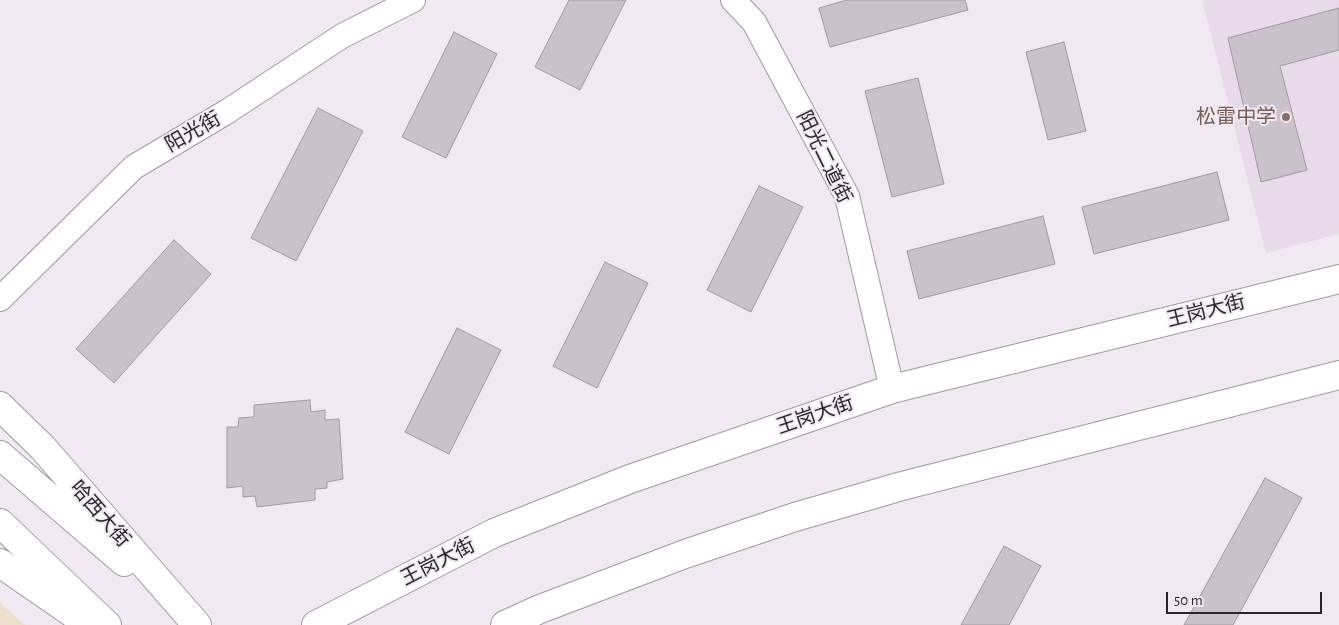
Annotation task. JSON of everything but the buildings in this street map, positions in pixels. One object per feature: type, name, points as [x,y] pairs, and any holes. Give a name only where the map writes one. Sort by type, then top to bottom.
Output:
[{"type":"main road","name":"王岗大街","points":[[316,625],[494,533],[630,480],[892,389],[1339,279]]},
{"type":"main road","points":[[505,625],[540,609],[667,561],[795,517],[902,486],[1339,375]]},
{"type":"main road","name":"哈西大街","points":[[0,406],[43,448],[197,625]]},
{"type":"main road","name":"哈西大街","points":[[0,455],[197,625]]},
{"type":"main road","points":[[0,523],[107,625]]},
{"type":"main road","points":[[0,563],[90,625]]},
{"type":"street","name":"阳光街","points":[[0,299],[134,167],[228,111],[342,36],[413,0]]},
{"type":"street","name":"阳光二道街","points":[[733,0],[754,22],[846,196],[892,389]]},
{"type":"shaded area","name":"松雷中学","points":[[1202,0],[1339,0],[1339,234],[1266,253]]},
{"type":"shaded area","points":[[0,603],[25,625],[0,625]]},
{"type":"place","name":"松雷中学","points":[[1286,117]]}]
